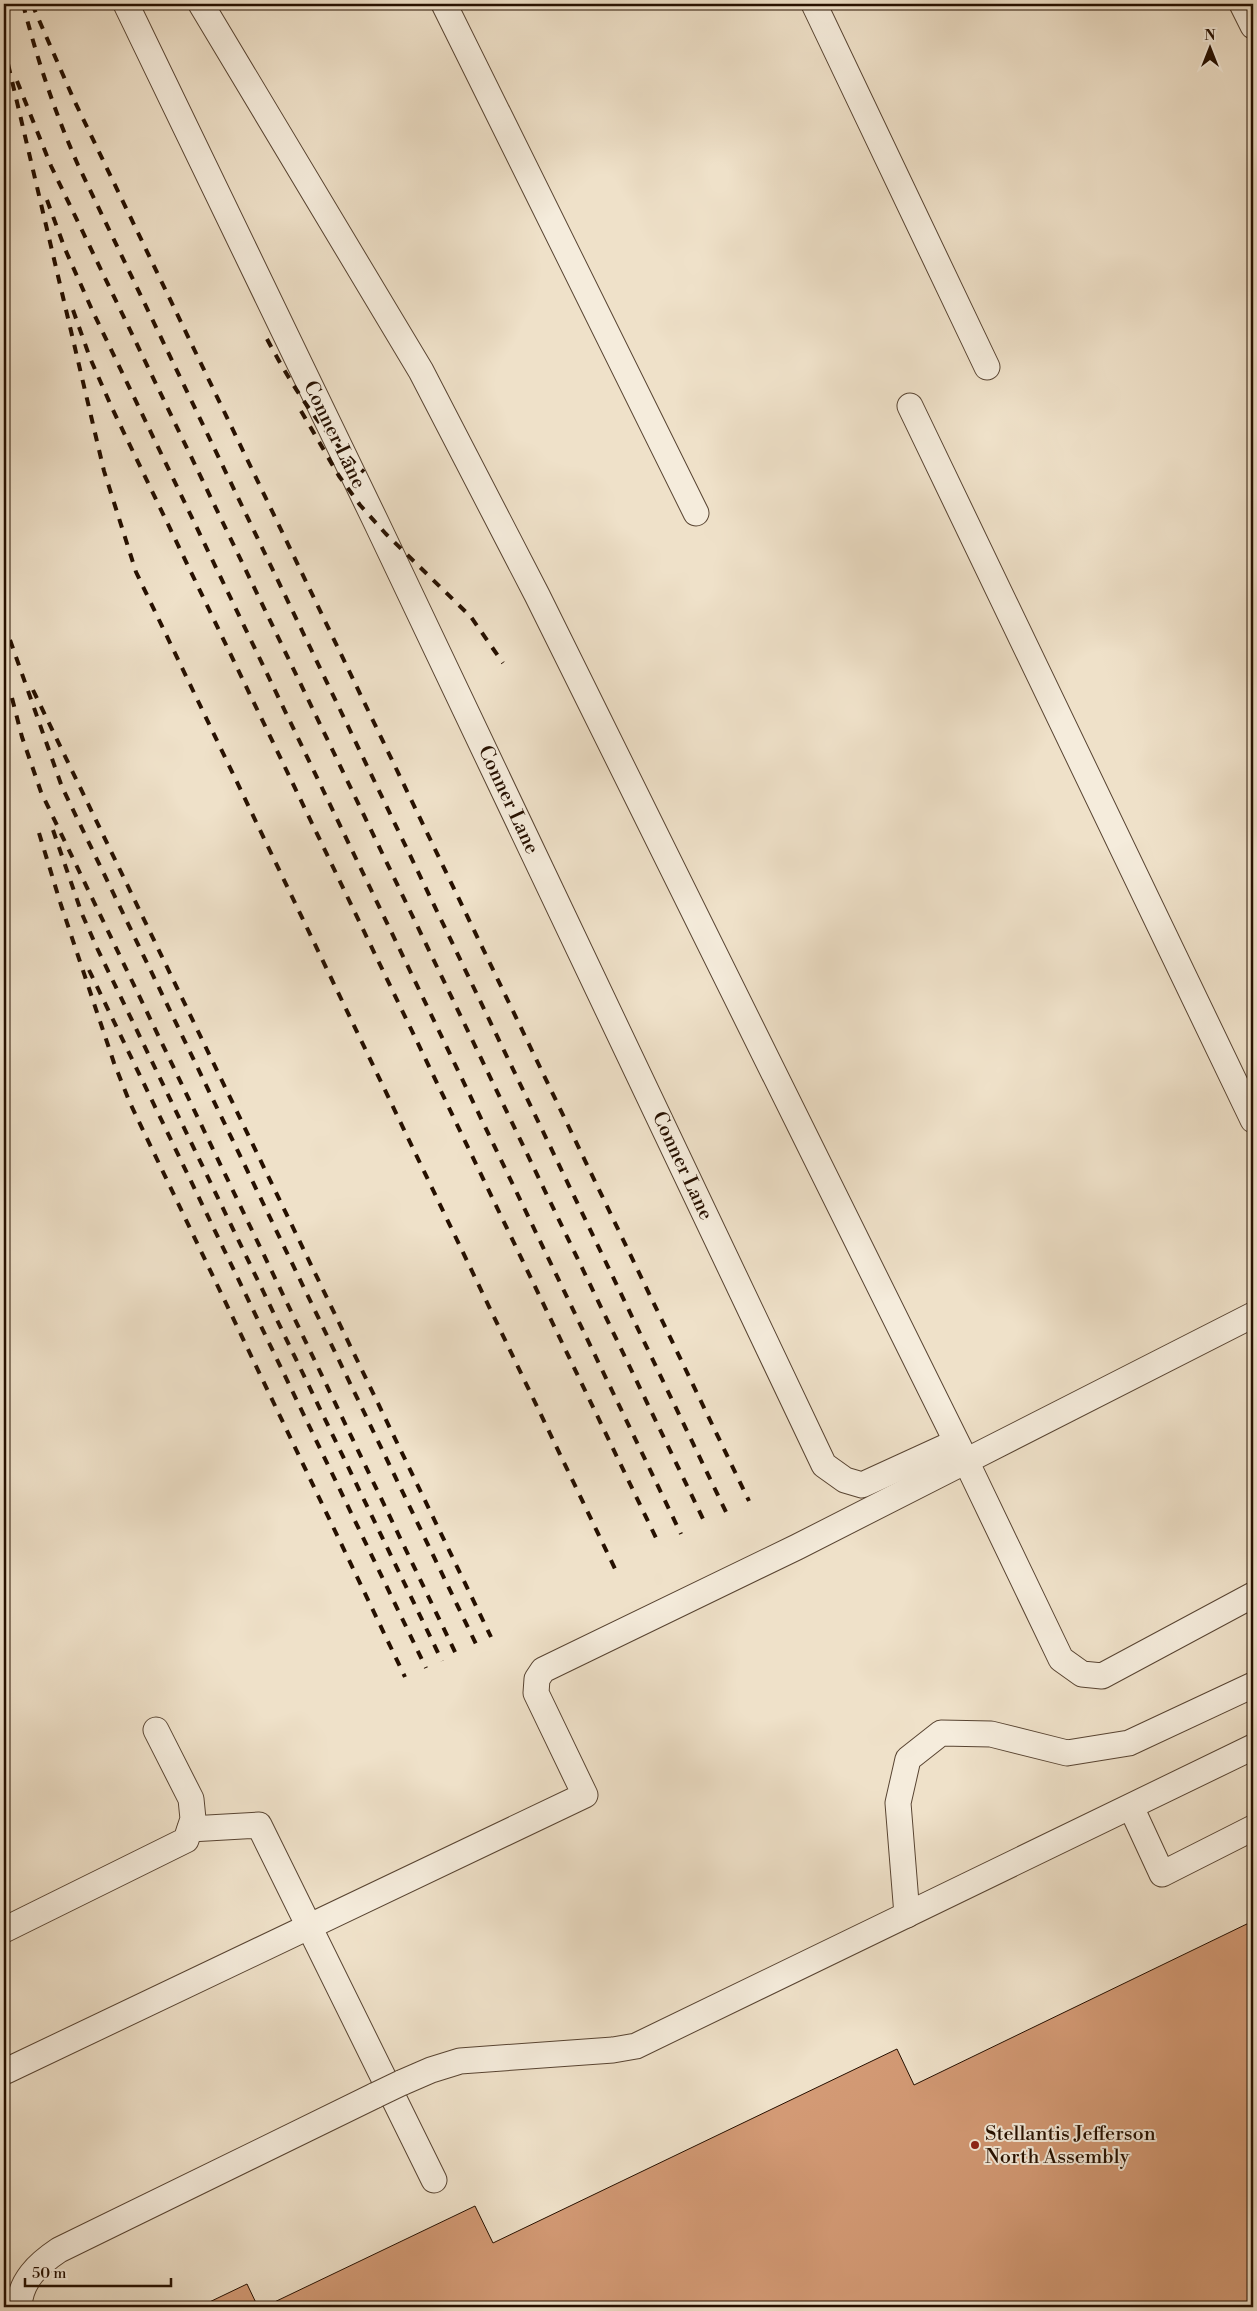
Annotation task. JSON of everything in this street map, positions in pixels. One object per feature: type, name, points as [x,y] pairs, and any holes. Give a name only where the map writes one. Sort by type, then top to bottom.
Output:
[{"type":"street","name":"Conner Lane","points":[[126,4],[381,533],[824,1465],[845,1480],[862,1485],[961,1452]]},
{"type":"street","points":[[202,4],[421,370],[538,595],[961,1452],[1061,1659],[1082,1674],[1102,1676],[1253,1595]]},
{"type":"street","points":[[444,4],[696,513]]},
{"type":"street","points":[[814,4],[987,367]]},
{"type":"street","points":[[1242,4],[1253,26]]},
{"type":"street","points":[[910,406],[1253,1120]]},
{"type":"street","points":[[6,2071],[585,1795],[536,1693],[537,1679],[543,1670],[797,1547],[961,1452],[1253,1315]]},
{"type":"street","points":[[907,1916],[898,1803],[908,1759],[941,1733],[991,1734],[1067,1752],[1111,1746],[1129,1743],[1253,1685]]},
{"type":"street","points":[[4,1930],[186,1840],[193,1819],[190,1799],[156,1730]]},
{"type":"street","points":[[20,2307],[21,2291],[27,2280],[42,2262],[59,2250],[401,2083],[431,2070],[460,2062],[613,2050],[636,2046],[1253,1747]]},
{"type":"street","points":[[1131,1807],[1162,1874],[1253,1828]]},
{"type":"street","points":[[190,1829],[260,1825],[434,2180]]},
{"type":"building","name":"Stellantis Jefferson North Assembly","points":[[1253,1921],[1253,2307],[264,2307],[475,2206],[493,2243],[897,2049],[914,2085]]},
{"type":"building","points":[[247,2284],[258,2307],[199,2307]]},
{"type":"railway","points":[[23,4],[47,86],[78,165],[726,1512]]},
{"type":"railway","points":[[32,4],[74,100],[749,1501]]},
{"type":"railway","points":[[4,47],[104,471],[136,572],[618,1575]]},
{"type":"railway","points":[[17,81],[51,166],[705,1523]]},
{"type":"railway","points":[[47,200],[65,249],[93,312],[681,1534]]},
{"type":"railway","points":[[73,310],[90,358],[112,408],[658,1542]]},
{"type":"railway","points":[[267,339],[287,375],[310,410],[335,442],[364,472]]},
{"type":"railway","points":[[301,411],[339,476],[360,505],[386,534],[471,617],[503,663]]},
{"type":"railway","points":[[4,623],[62,787],[476,1644]]},
{"type":"railway","points":[[33,690],[491,1637]]},
{"type":"railway","points":[[12,698],[22,737],[41,792],[456,1654]]},
{"type":"railway","points":[[53,830],[82,914],[97,948],[442,1661]]},
{"type":"railway","points":[[39,833],[114,1063],[130,1103],[405,1677]]},
{"type":"railway","points":[[89,970],[426,1668]]},
{"type":"place","name":"Stellantis Jefferson North Assembly","points":[[975,2145]]}]
